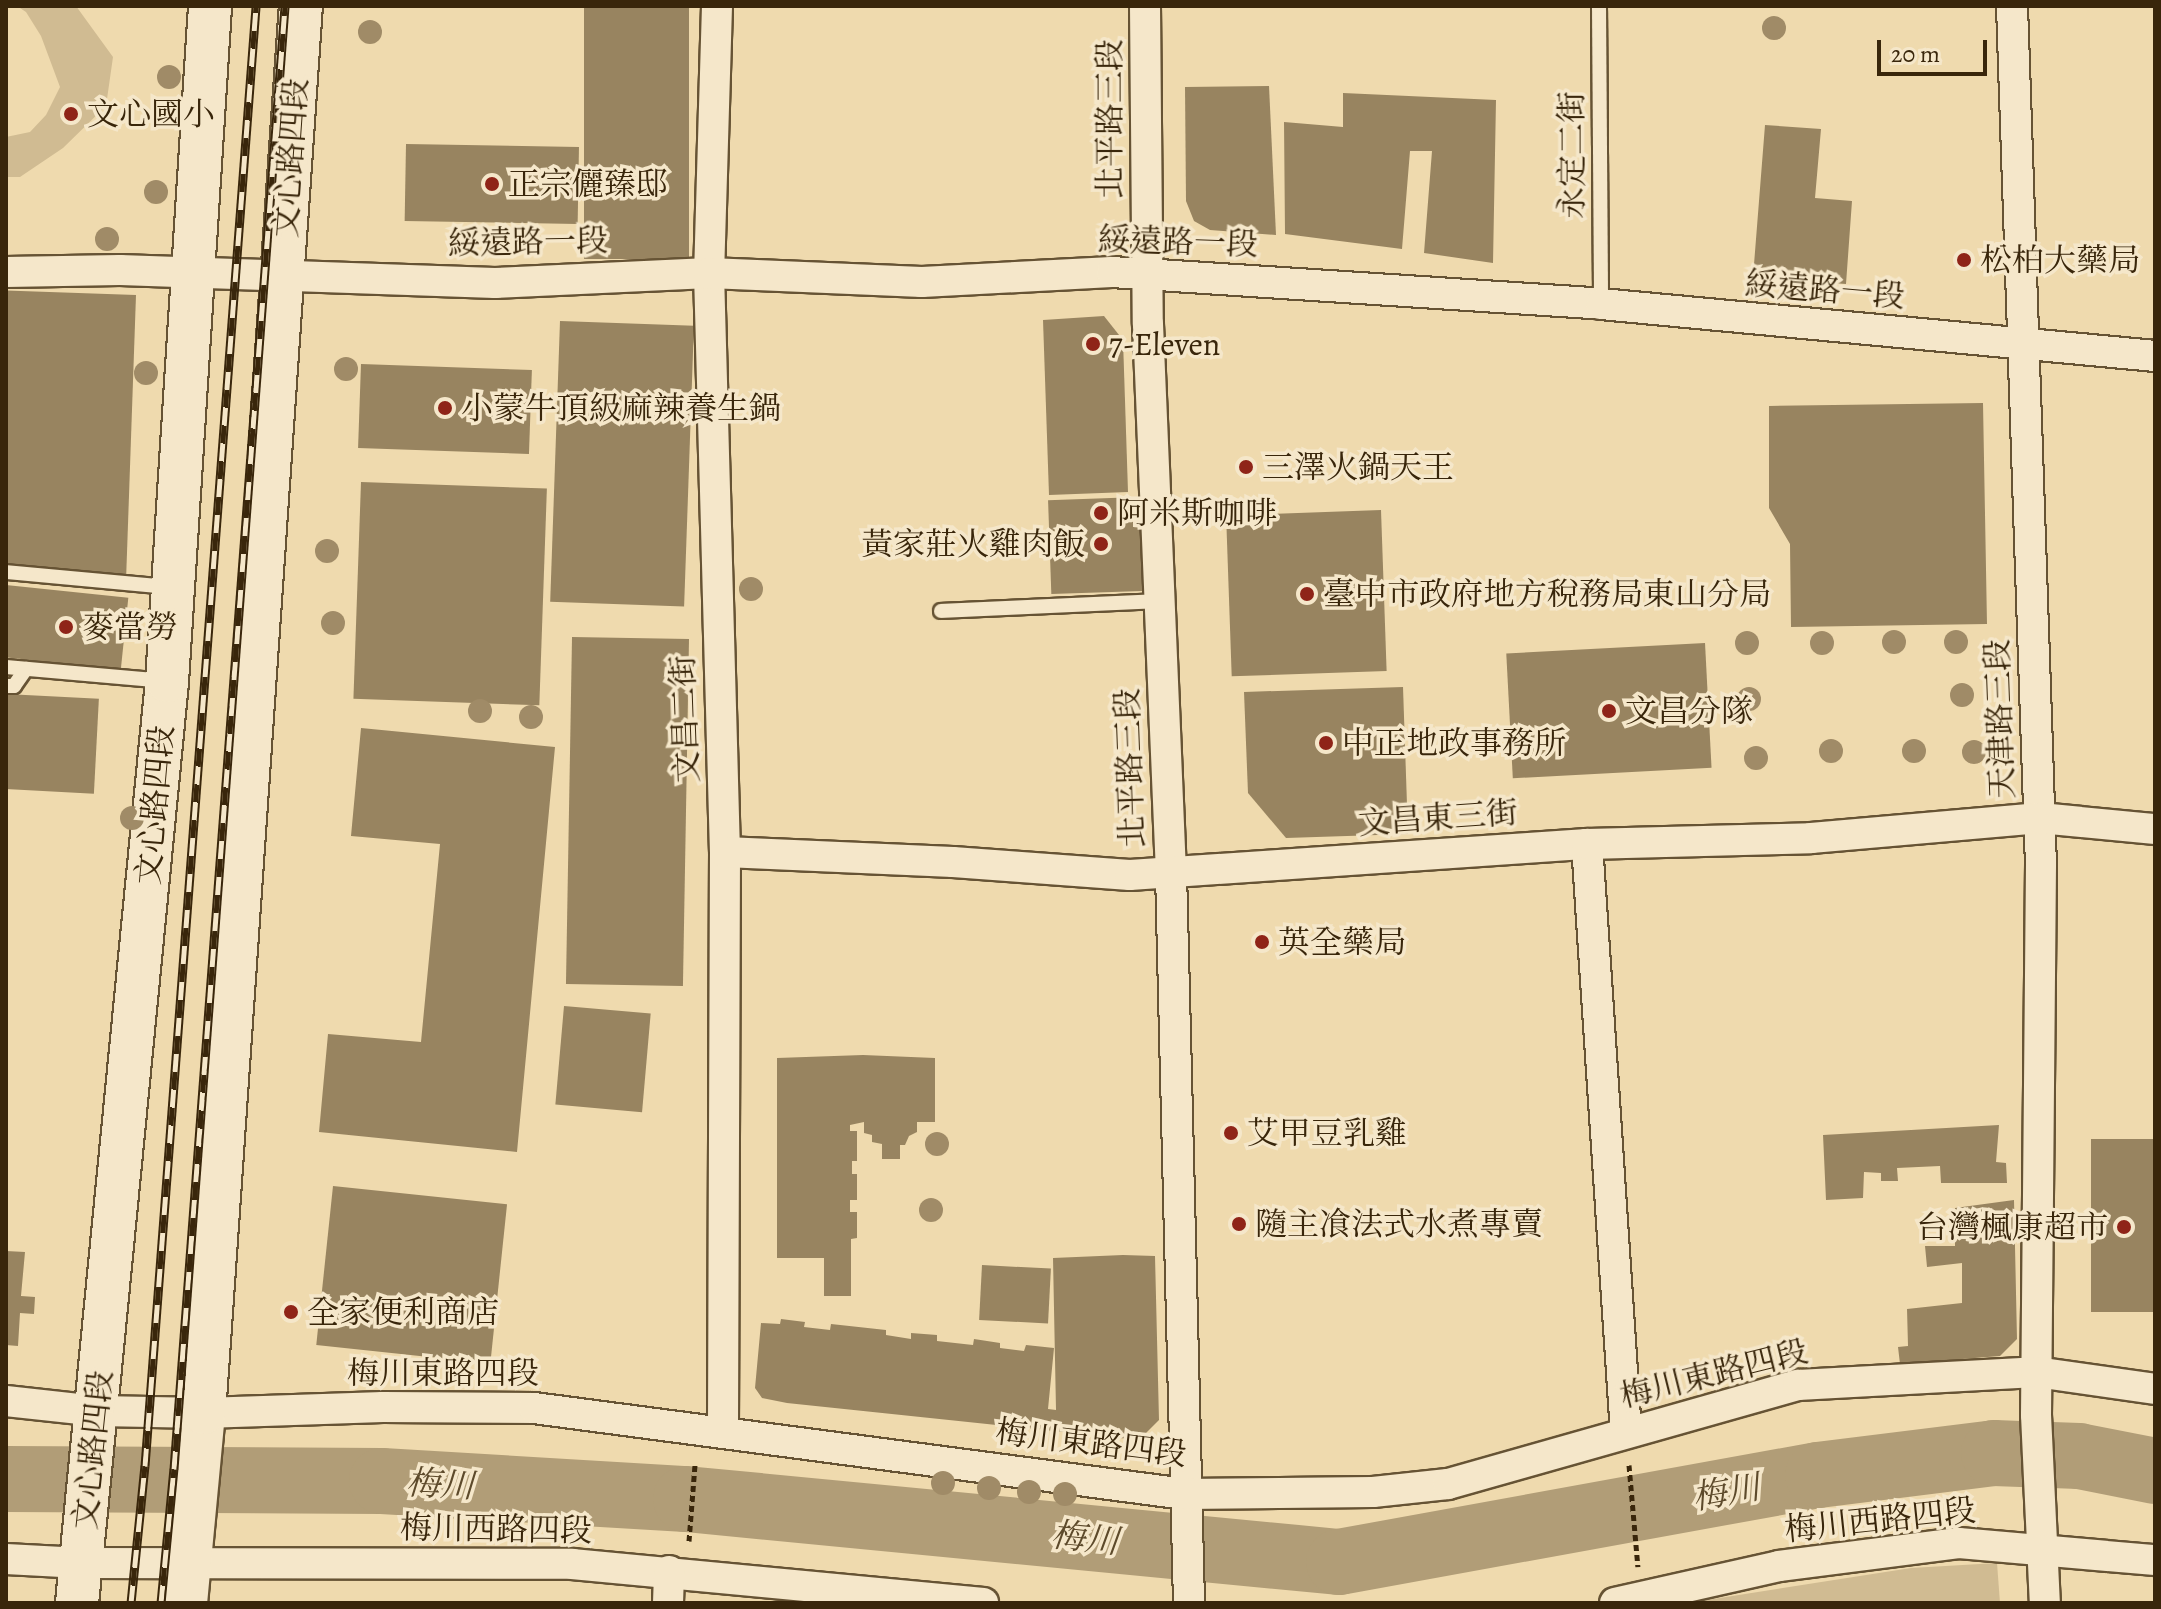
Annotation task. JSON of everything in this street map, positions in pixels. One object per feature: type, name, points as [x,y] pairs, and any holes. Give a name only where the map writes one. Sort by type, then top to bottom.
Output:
[{"type":"main road","name":"文心路四段","points":[[79,1583],[167,681],[210,6]]},
{"type":"main road","name":"文心路四段","points":[[188,1583],[204,1413],[301,6]]},
{"type":"street","name":"文昌二街","points":[[709,1428],[725,852],[709,273],[717,6]]},
{"type":"street","name":"北平路三段","points":[[1145,6],[1147,274],[1171,872],[1188,1593]]},
{"type":"street","name":"天津路三段","points":[[2012,6],[2021,344],[2040,818],[2036,1429],[2045,1603]]},
{"type":"street","name":"綏遠路一段","points":[[6,272],[120,270],[495,283],[709,273],[922,282],[1112,272],[1601,304],[2155,356]]},
{"type":"street","name":"文昌東三街","points":[[725,852],[953,862],[1130,875],[1587,844],[1811,838],[2040,818],[2155,829]]},
{"type":"street","points":[[1587,844],[1626,1432]]},
{"type":"street","name":"梅川東路四段","points":[[6,1401],[98,1411],[204,1413],[383,1407],[534,1408],[709,1428],[1185,1494],[1373,1492],[1448,1484],[1798,1385],[2036,1372],[2155,1389]]},
{"type":"street","name":"梅川西路四段","points":[[1633,1601],[1779,1566],[1959,1543],[2155,1560]]},
{"type":"street","name":"梅川西路四段","points":[[6,1559],[79,1583],[188,1583],[572,1564],[983,1603]]},
{"type":"street","points":[[668,1603],[669,1571]]},
{"type":"lane","name":"永定二街","points":[[1599,6],[1601,304]]},
{"type":"lane","points":[[6,572],[174,588]]},
{"type":"lane","points":[[941,611],[1159,601]]},
{"type":"lane","points":[[6,667],[167,681]]},
{"type":"lane","points":[[6,686],[14,686],[26,669]]},
{"type":"path","points":[[695,1550],[689,1544],[709,1428]]},
{"type":"path","points":[[1626,1432],[1633,1601]]},
{"type":"shaded area","points":[[17,6],[76,6],[113,57],[106,106],[63,148],[20,177],[6,177],[6,137],[30,132],[46,115],[60,87],[41,36],[26,12]]},
{"type":"shaded area","points":[[1997,1563],[2000,1603],[1688,1603],[1911,1568]]},
{"type":"building","points":[[584,6],[689,6],[689,259],[584,259]]},
{"type":"building","points":[[1269,86],[1276,235],[1210,230],[1194,221],[1186,201],[1185,87]]},
{"type":"building","points":[[1343,93],[1496,100],[1493,263],[1424,253],[1432,151],[1410,151],[1402,249],[1285,234],[1284,122],[1343,127]]},
{"type":"building","points":[[1765,125],[1821,129],[1815,198],[1852,201],[1846,284],[1753,277]]},
{"type":"building","name":"正宗儷臻邸","points":[[406,144],[579,147],[578,224],[405,221]]},
{"type":"building","points":[[6,290],[136,295],[126,575],[6,571]]},
{"type":"building","points":[[1104,316],[1123,340],[1128,492],[1049,495],[1043,320]]},
{"type":"building","points":[[560,321],[694,326],[684,607],[550,602]]},
{"type":"building","name":"小蒙牛頂級麻辣養生鍋","points":[[361,364],[532,370],[529,454],[358,448]]},
{"type":"building","points":[[1983,403],[1987,624],[1791,627],[1790,544],[1769,508],[1769,406]]},
{"type":"building","points":[[361,482],[547,488],[539,705],[353,699]]},
{"type":"building","points":[[1139,497],[1142,591],[1051,594],[1048,500]]},
{"type":"building","name":"臺中市政府地方稅務局東山分局","points":[[1381,510],[1387,671],[1232,676],[1226,515]]},
{"type":"building","name":"麥當勞","points":[[6,585],[128,598],[121,669],[6,657]]},
{"type":"building","points":[[572,637],[689,639],[683,986],[566,984]]},
{"type":"building","name":"文昌分隊","points":[[1705,643],[1712,768],[1513,778],[1506,653]]},
{"type":"building","name":"中正地政事務所","points":[[1403,687],[1408,834],[1286,838],[1248,793],[1244,692]]},
{"type":"building","points":[[6,694],[99,699],[94,794],[6,789]]},
{"type":"building","points":[[361,728],[555,747],[517,1152],[319,1132],[328,1034],[421,1042],[440,844],[351,836]]},
{"type":"building","points":[[564,1006],[651,1014],[642,1112],[555,1105]]},
{"type":"building","points":[[863,1055],[935,1058],[935,1122],[917,1122],[917,1132],[909,1136],[905,1145],[900,1145],[900,1159],[882,1159],[882,1144],[872,1142],[872,1135],[864,1133],[864,1122],[850,1125],[850,1131],[857,1131],[857,1161],[852,1161],[852,1174],[857,1174],[857,1200],[850,1200],[850,1212],[857,1212],[857,1238],[851,1239],[851,1296],[824,1296],[824,1258],[777,1258],[777,1058]]},
{"type":"building","points":[[1999,1125],[1996,1162],[2006,1163],[2007,1183],[1941,1183],[1940,1166],[1897,1168],[1898,1181],[1881,1181],[1881,1173],[1864,1172],[1863,1198],[1826,1200],[1823,1135]]},
{"type":"building","name":"台灣楓康超市","points":[[2091,1139],[2155,1139],[2155,1312],[2091,1312]]},
{"type":"building","points":[[333,1186],[507,1204],[490,1363],[316,1345]]},
{"type":"building","points":[[2014,1200],[2017,1339],[2000,1356],[1900,1364],[1898,1347],[1908,1346],[1907,1309],[1962,1303],[1962,1263],[1927,1267],[1925,1246],[1955,1246],[1955,1208]]},
{"type":"building","points":[[6,1251],[25,1252],[21,1296],[35,1297],[34,1314],[20,1313],[18,1346],[6,1345]]},
{"type":"building","points":[[1155,1256],[1159,1420],[1139,1440],[787,1403],[762,1398],[755,1388],[761,1323],[780,1324],[781,1319],[805,1322],[804,1327],[830,1330],[831,1324],[886,1330],[886,1335],[911,1339],[911,1333],[937,1335],[937,1341],[973,1345],[974,1339],[1000,1343],[1000,1348],[1024,1351],[1026,1345],[1054,1348],[1048,1409],[1056,1410],[1053,1258]]},
{"type":"building","points":[[982,1265],[1051,1269],[1048,1324],[979,1320]]},
{"type":"waterway","name":"梅川","points":[[6,1479],[382,1481],[686,1499],[1339,1562],[1818,1475],[1994,1453],[2079,1456],[2155,1471]]},
{"type":"railway","points":[[131,1603],[145,1466],[256,6]]},
{"type":"railway","points":[[161,1603],[174,1469],[285,6]]},
{"type":"place","name":"文心國小","points":[[71,114]]},
{"type":"place","name":"正宗儷臻邸","points":[[492,184]]},
{"type":"place","name":"松柏大藥局","points":[[1964,260]]},
{"type":"place","name":"7-Eleven","points":[[1093,344]]},
{"type":"place","name":"小蒙牛頂級麻辣養生鍋","points":[[445,408]]},
{"type":"place","name":"三澤火鍋天王","points":[[1246,467]]},
{"type":"place","name":"阿米斯咖啡","points":[[1101,513]]},
{"type":"place","name":"黃家莊火雞肉飯","points":[[1101,544]]},
{"type":"place","name":"臺中市政府地方稅務局東山分局","points":[[1307,594]]},
{"type":"place","name":"麥當勞","points":[[66,627]]},
{"type":"place","name":"文昌分隊","points":[[1609,711]]},
{"type":"place","name":"中正地政事務所","points":[[1326,743]]},
{"type":"place","name":"英全藥局","points":[[1262,942]]},
{"type":"place","name":"艾甲豆乳雞","points":[[1231,1133]]},
{"type":"place","name":"隨主飡法式水煮專賣","points":[[1239,1224]]},
{"type":"place","name":"台灣楓康超市","points":[[2124,1227]]},
{"type":"place","name":"全家便利商店","points":[[291,1312]]}]
